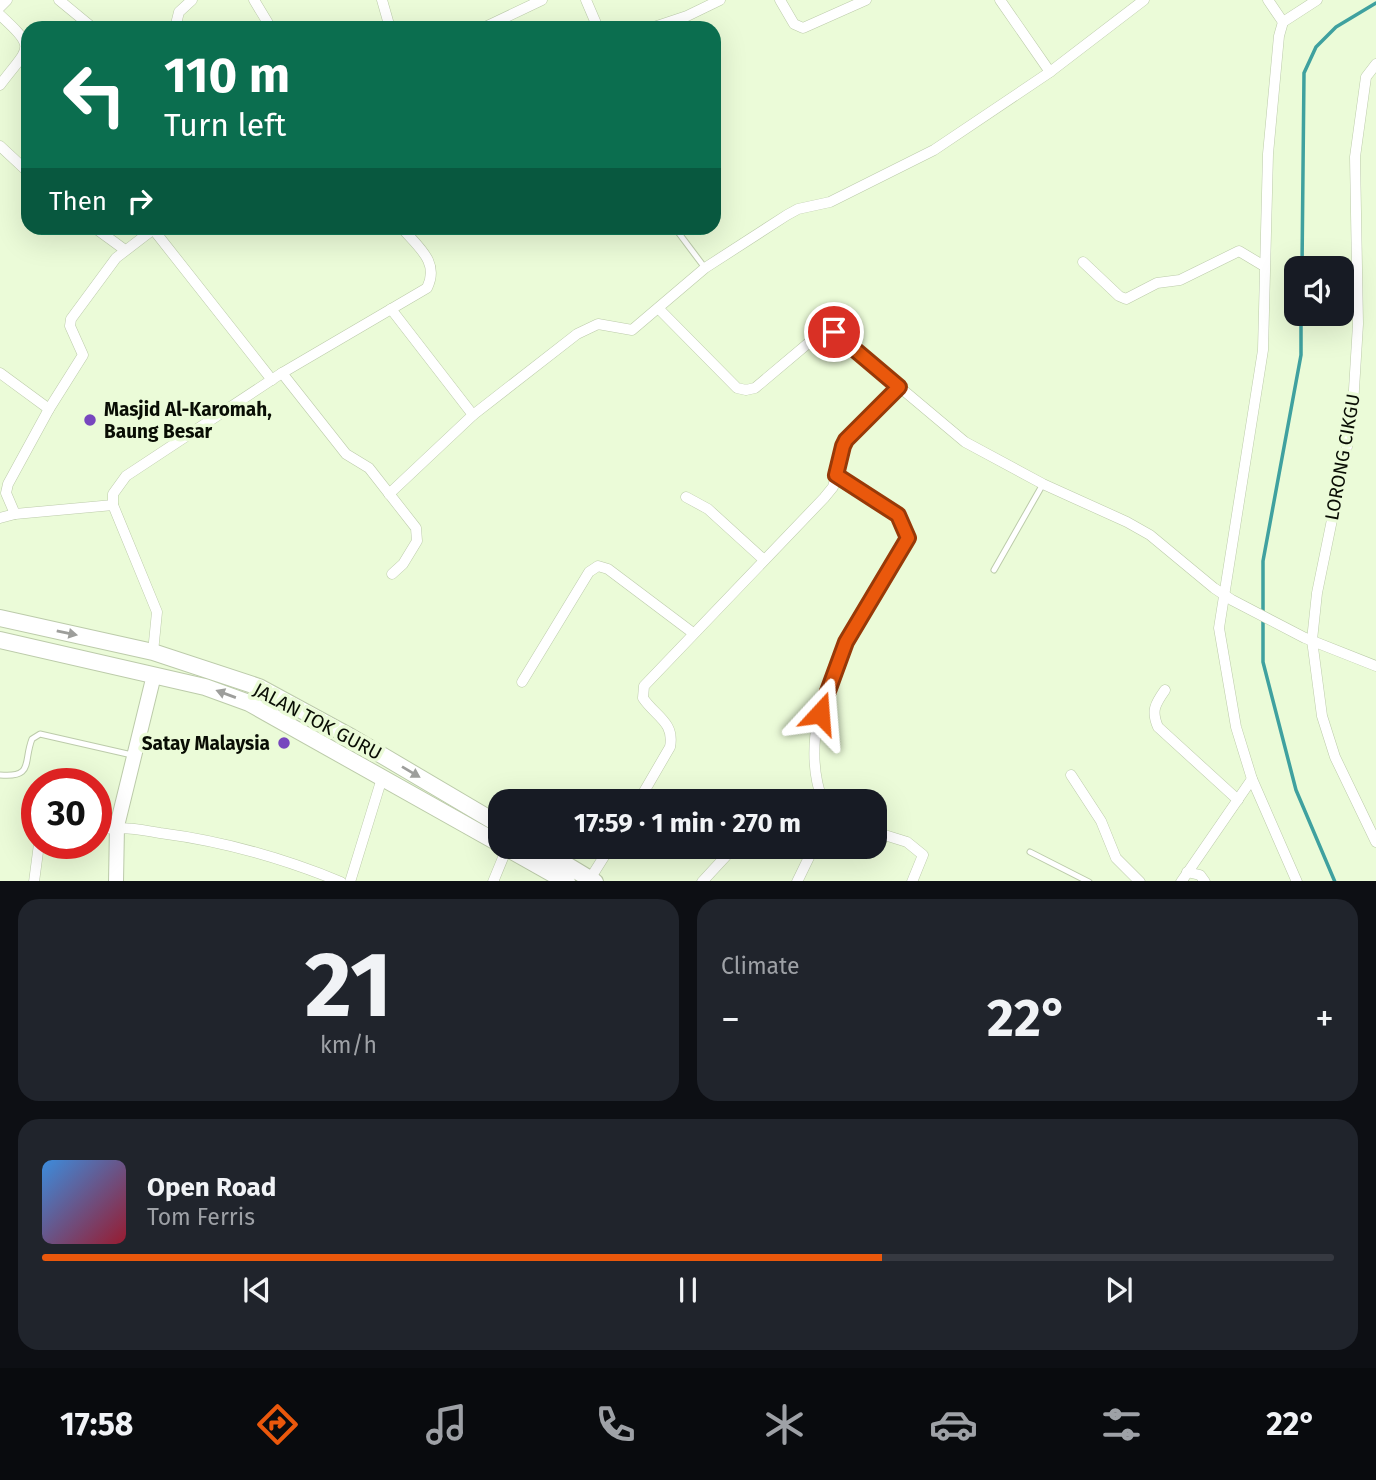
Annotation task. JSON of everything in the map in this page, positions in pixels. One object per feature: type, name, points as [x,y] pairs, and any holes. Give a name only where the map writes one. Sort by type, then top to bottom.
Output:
[{"type":"main road","name":"JALAN TOK GURU","points":[[0,618],[153,652],[259,687],[351,737],[488,818]]},
{"type":"main road","name":"JALAN TOK GURU","points":[[0,640],[205,687],[248,703],[488,837]]},
{"type":"main road","name":"JALAN TOK GURU","points":[[527,859],[566,881]]},
{"type":"main road","points":[[557,859],[592,880]]},
{"type":"street","points":[[0,7],[7,0]]},
{"type":"street","points":[[60,0],[85,21]]},
{"type":"street","points":[[177,21],[179,12],[192,0]]},
{"type":"street","points":[[254,0],[267,21]]},
{"type":"street","points":[[382,0],[388,21]]},
{"type":"street","points":[[498,21],[542,0]]},
{"type":"street","points":[[586,0],[595,21]]},
{"type":"street","points":[[672,21],[720,0]]},
{"type":"street","points":[[780,0],[794,24],[803,28],[866,0]]},
{"type":"street","points":[[1000,0],[1050,72]]},
{"type":"street","points":[[389,494],[473,415],[590,326],[607,325],[629,331],[659,309],[705,268],[787,215],[798,209],[830,202],[934,150],[1050,72],[1144,0]]},
{"type":"street","points":[[1268,0],[1283,22]]},
{"type":"street","points":[[1297,881],[1252,779],[1236,727],[1219,628],[1228,598],[1263,350],[1268,154],[1279,36],[1283,22],[1317,0]]},
{"type":"street","points":[[0,15],[21,34]]},
{"type":"street","points":[[0,85],[21,57]]},
{"type":"street","name":"LORONG CIKGU","points":[[1376,64],[1367,74],[1355,157],[1358,324],[1352,422],[1308,639],[1322,716],[1335,757],[1376,842]]},
{"type":"street","points":[[0,146],[21,166]]},
{"type":"street","points":[[105,235],[125,250]]},
{"type":"street","points":[[15,514],[6,489],[49,409],[83,355],[71,329],[71,319],[116,258],[145,235]]},
{"type":"street","points":[[159,235],[271,380]]},
{"type":"street","points":[[153,652],[157,614],[113,505],[113,494],[126,475],[282,373],[427,288],[433,277],[431,263],[408,235]]},
{"type":"street","points":[[1083,262],[1119,296],[1126,299],[1157,283],[1180,280],[1239,251],[1264,266]]},
{"type":"street","points":[[391,309],[473,415]]},
{"type":"street","points":[[659,309],[737,388],[746,390],[755,388],[818,335],[829,331],[842,337],[965,442],[1043,484],[1150,535],[1228,598],[1308,639],[1376,666]]},
{"type":"street","points":[[0,373],[49,409]]},
{"type":"street","points":[[282,373],[346,454],[369,468],[416,528],[418,536],[403,564],[392,574]]},
{"type":"street","points":[[646,789],[671,741],[665,720],[643,698],[644,686],[824,498],[833,487],[846,440],[899,387]]},
{"type":"street","points":[[819,789],[813,762],[813,739],[825,697],[846,642],[908,538],[898,515],[836,475]]},
{"type":"street","points":[[686,497],[708,509],[763,559]]},
{"type":"street","points":[[0,518],[15,514],[113,505]]},
{"type":"street","points":[[522,682],[589,572],[598,566],[608,569],[693,633]]},
{"type":"street","points":[[116,881],[117,827],[154,675]]},
{"type":"street","points":[[1165,690],[1154,704],[1153,716],[1158,727],[1238,800]]},
{"type":"street","points":[[1071,775],[1100,819],[1116,858],[1140,881]]},
{"type":"street","points":[[350,881],[382,778]]},
{"type":"street","points":[[1184,877],[1252,779]]},
{"type":"street","points":[[112,828],[211,840],[341,881]]},
{"type":"street","points":[[887,836],[907,842],[923,855],[912,881]]},
{"type":"street","points":[[34,881],[37,859]]},
{"type":"street","points":[[493,881],[500,859]]},
{"type":"street","points":[[592,880],[603,859]]},
{"type":"street","points":[[702,881],[723,859]]},
{"type":"street","points":[[797,881],[808,859]]},
{"type":"street","points":[[1184,877],[1200,875],[1205,881]]},
{"type":"lane","points":[[680,235],[705,268]]},
{"type":"lane","points":[[994,570],[1043,484]]},
{"type":"lane","points":[[0,775],[18,776],[22,773],[32,739],[40,734],[135,756]]},
{"type":"lane","points":[[1031,852],[1089,881]]},
{"type":"waterway","points":[[1302,256],[1304,73],[1316,47],[1336,27],[1376,3]]},
{"type":"waterway","points":[[1301,326],[1301,355],[1263,561],[1263,662],[1296,790],[1335,881]]},
{"type":"place","name":"Masjid Al-Karomah, Baung Besar","points":[[90,420]]},
{"type":"place","name":"Satay Malaysia","points":[[284,743]]},
{"type":"route","points":[[820,713],[846,642],[908,538],[898,515],[836,475],[846,440],[899,387],[834,332]]}]
